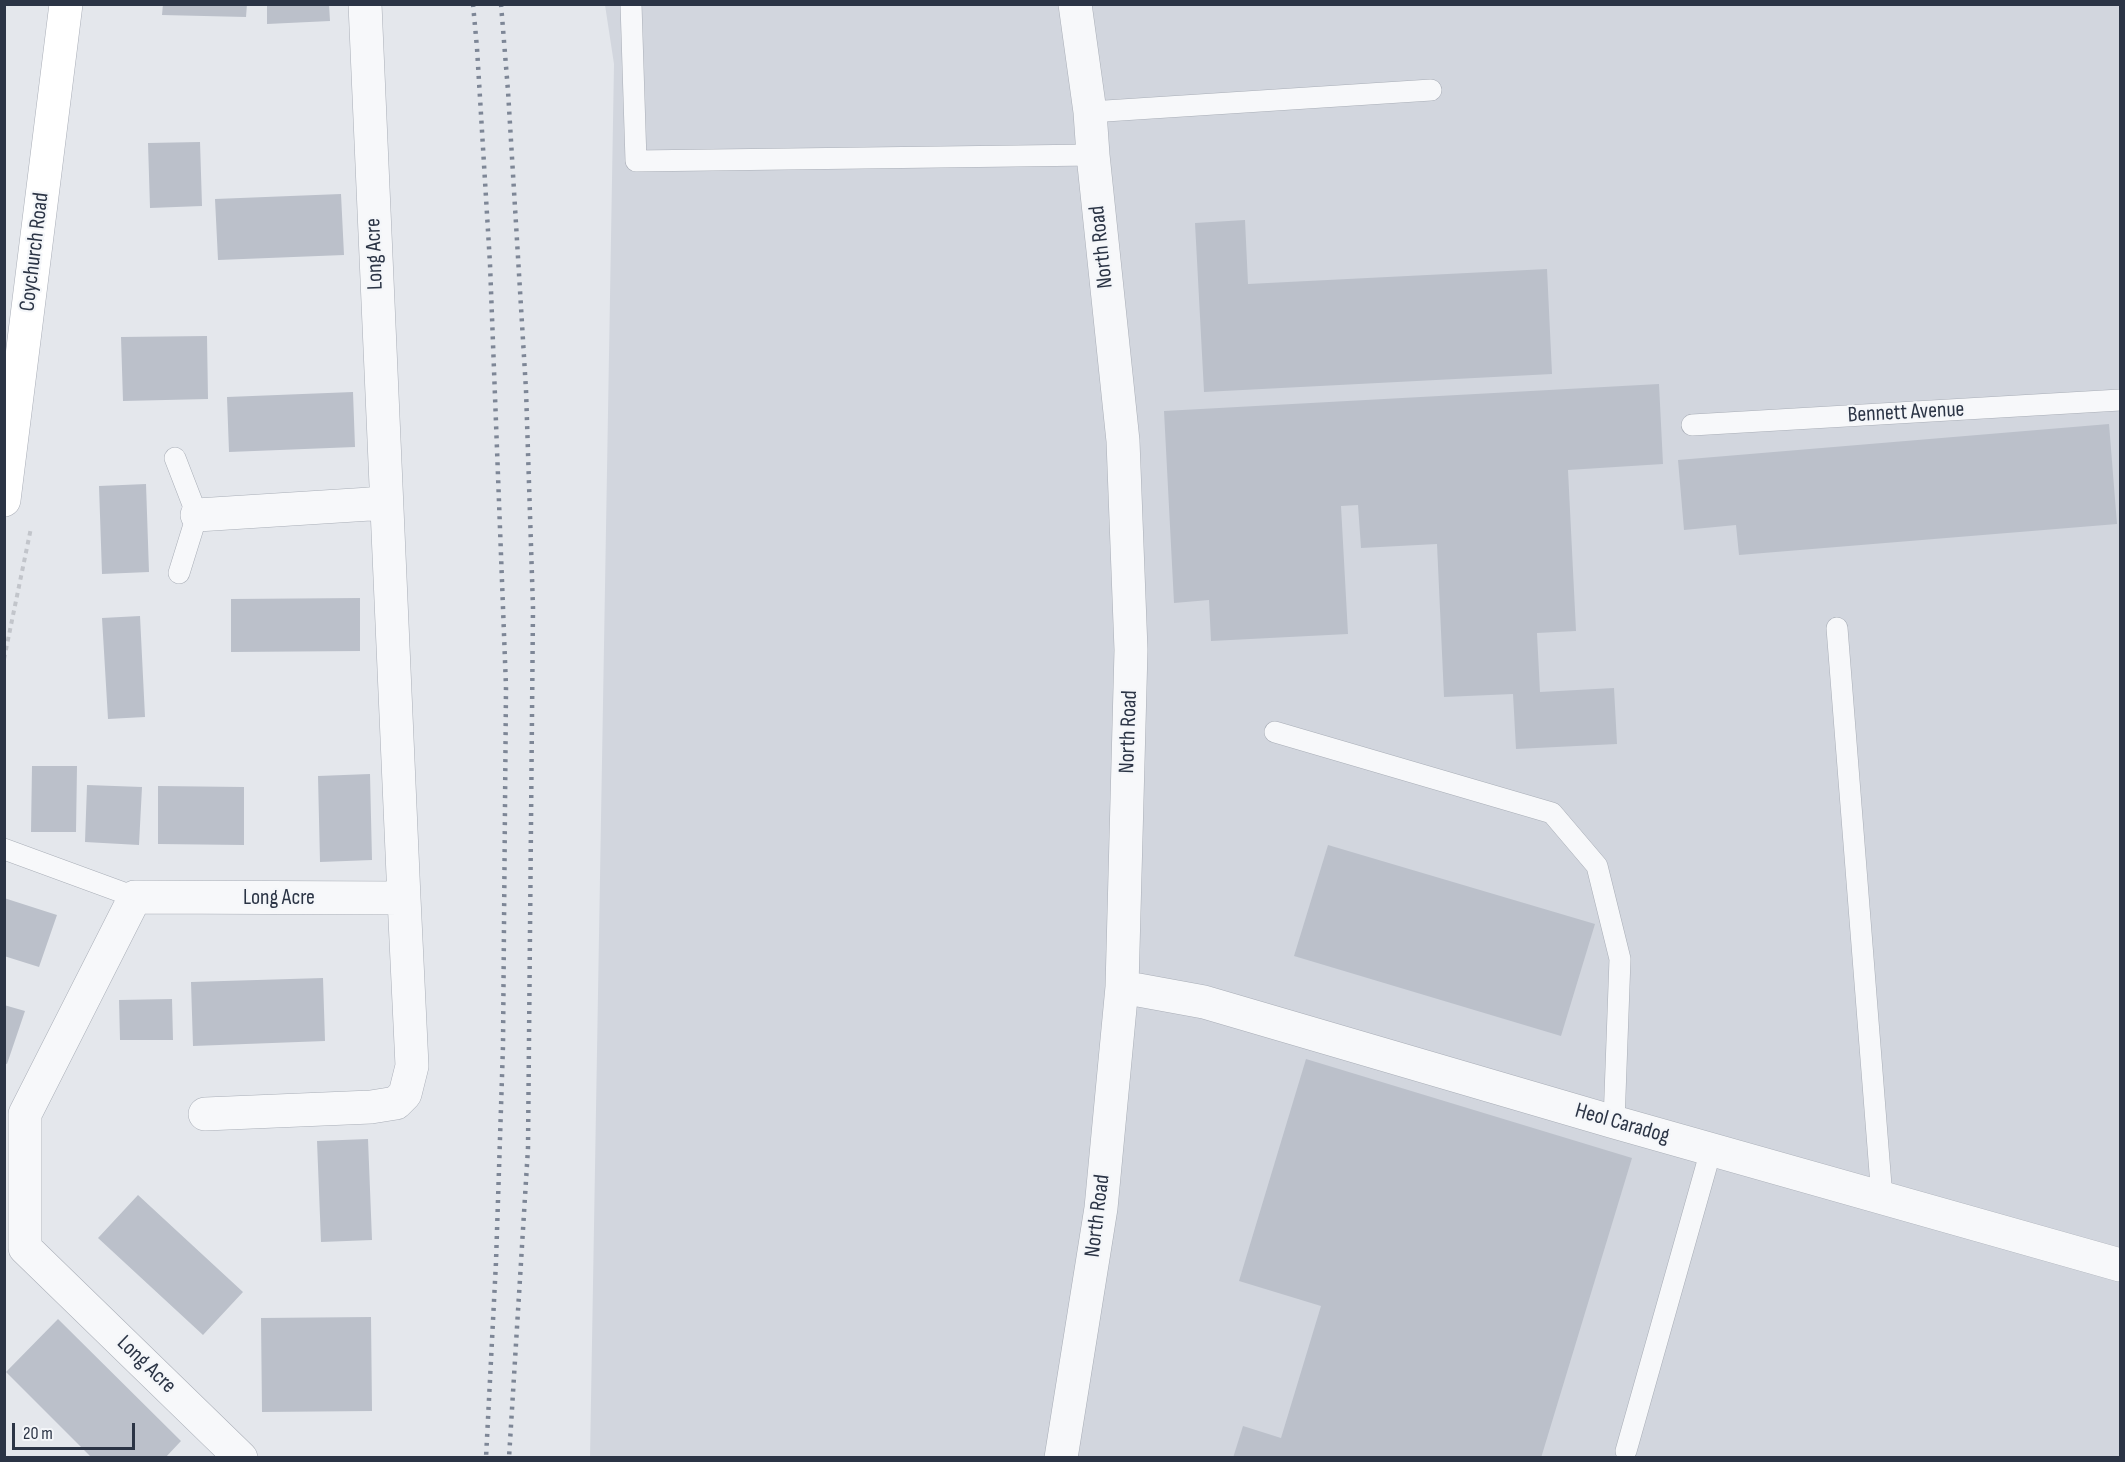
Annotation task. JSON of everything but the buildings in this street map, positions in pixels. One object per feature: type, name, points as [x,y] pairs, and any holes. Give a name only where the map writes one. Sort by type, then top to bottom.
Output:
[{"type":"main road","name":"Coychurch Road","points":[[4,500],[66,4]]},
{"type":"street","name":"Long Acre","points":[[241,1458],[15,1257],[25,1114],[135,897],[404,898],[365,4]]},
{"type":"street","name":"North Road","points":[[1061,1458],[1101,1208],[1122,987],[1131,650],[1123,441],[1090,112],[1075,4]]},
{"type":"street","points":[[197,515],[386,503]]},
{"type":"street","points":[[205,1114],[371,1107],[396,1103],[405,1094],[412,1066],[404,898]]},
{"type":"street","name":"Heol Caradog","points":[[1122,987],[1204,1002],[1711,1150],[2121,1265]]},
{"type":"lane","points":[[631,4],[636,161],[1093,155]]},
{"type":"lane","points":[[1090,112],[1431,90]]},
{"type":"lane","name":"Bennett Avenue","points":[[1692,425],[2121,400]]},
{"type":"lane","points":[[175,458],[197,515],[179,573]]},
{"type":"lane","points":[[1837,628],[1882,1198]]},
{"type":"lane","points":[[1275,732],[1552,813],[1597,866],[1620,958],[1614,1122]]},
{"type":"lane","points":[[4,849],[135,897]]},
{"type":"lane","points":[[1626,1451],[1711,1150]]},
{"type":"shaded area","points":[[605,5],[2120,5],[2120,1457],[590,1458],[614,64]]},
{"type":"railway","points":[[473,4],[490,264],[506,687],[503,1046],[496,1262],[486,1458]]},
{"type":"railway","points":[[501,4],[526,390],[533,608],[528,1148],[509,1458]]}]
